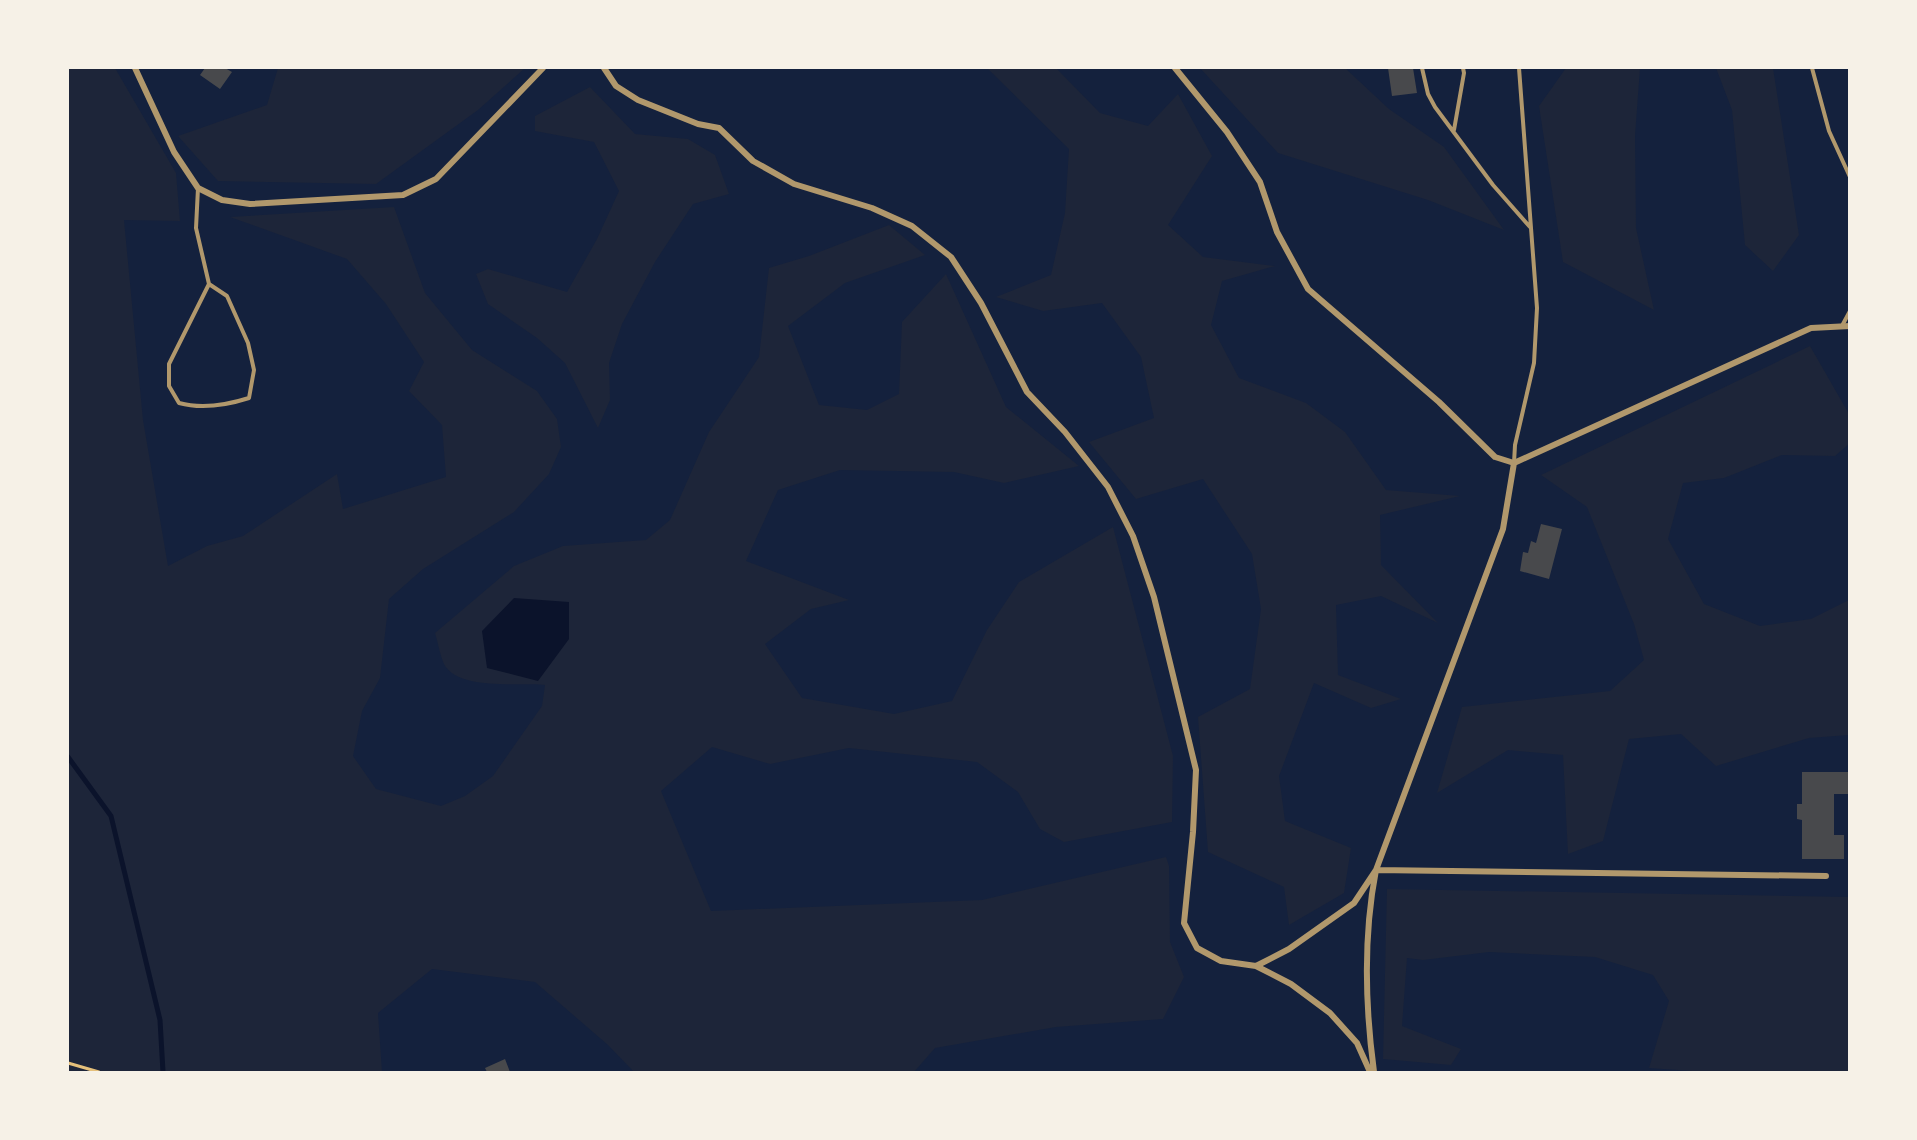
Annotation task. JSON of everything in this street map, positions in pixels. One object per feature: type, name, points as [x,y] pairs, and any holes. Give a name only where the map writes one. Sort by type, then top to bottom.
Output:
[{"type":"street","points":[[135,68],[174,152],[198,188],[222,200],[250,204],[403,195],[436,179],[543,68]]},
{"type":"street","points":[[604,68],[616,86],[638,100],[698,124],[719,128],[753,161],[794,184],[862,203],[882,212],[912,226],[951,257],[981,303],[1027,392],[1065,432],[1108,487],[1133,536],[1154,597],[1196,770],[1193,832],[1184,923],[1197,948],[1221,961],[1256,966],[1291,984],[1330,1012],[1356,1043],[1372,1072]]},
{"type":"street","points":[[1175,68],[1227,132],[1260,182],[1277,232],[1308,289],[1439,402],[1495,457],[1514,463],[1811,328],[1846,325]]},
{"type":"street","points":[[1372,1072],[1367,1021],[1366,962],[1371,896],[1376,870],[1503,529],[1514,463]]},
{"type":"street","points":[[1256,966],[1289,949],[1354,903],[1376,870]]},
{"type":"street","points":[[1376,870],[1826,876]]},
{"type":"lane","points":[[1422,68],[1428,94],[1493,185],[1531,228]]},
{"type":"lane","points":[[1454,131],[1464,73],[1462,68]]},
{"type":"lane","points":[[1514,463],[1515,445],[1534,363],[1537,308],[1519,68]]},
{"type":"lane","points":[[1812,68],[1829,130],[1850,177]]},
{"type":"lane","points":[[198,188],[196,228],[209,284],[169,364],[170,386],[178,403],[192,407],[233,403],[249,398],[254,370],[248,343],[227,296],[209,284]]},
{"type":"lane","points":[[1846,325],[1850,311]]},
{"type":"path","points":[[68,1063],[99,1072]]},
{"type":"shaded area","points":[[68,68],[115,68],[176,173],[180,221],[124,220],[143,420],[168,566],[207,546],[243,536],[337,474],[343,509],[446,477],[442,425],[409,391],[424,362],[386,304],[347,259],[230,217],[394,207],[425,293],[472,350],[537,391],[557,419],[561,447],[549,474],[514,512],[423,569],[389,599],[380,678],[362,711],[353,756],[376,789],[441,806],[465,796],[493,776],[542,706],[545,685],[490,684],[476,682],[451,673],[444,664],[435,633],[514,566],[563,546],[646,540],[670,520],[709,432],[759,357],[769,268],[809,256],[889,225],[925,255],[845,283],[788,326],[819,405],[867,410],[899,394],[902,322],[946,274],[1006,407],[1079,466],[1004,483],[954,472],[840,470],[778,490],[746,561],[849,600],[811,609],[765,644],[802,698],[894,714],[952,701],[987,630],[1019,582],[1113,527],[1173,756],[1172,822],[1064,842],[1040,829],[1018,792],[977,762],[849,748],[770,764],[712,747],[661,791],[711,911],[982,900],[1166,857],[1169,866],[1170,942],[1184,977],[1163,1019],[1056,1027],[935,1048],[914,1072],[634,1072],[608,1045],[535,982],[432,969],[378,1013],[382,1072],[68,1072]]},
{"type":"shaded area","points":[[278,68],[525,68],[478,110],[376,184],[218,181],[178,136],[267,105]]},
{"type":"shaded area","points":[[987,68],[1056,68],[1100,113],[1148,126],[1178,94],[1212,156],[1168,225],[1203,257],[1275,266],[1222,281],[1211,325],[1239,378],[1306,403],[1345,432],[1386,490],[1460,496],[1380,515],[1381,565],[1438,623],[1381,596],[1336,605],[1338,675],[1401,699],[1371,708],[1314,683],[1279,776],[1285,821],[1351,848],[1344,893],[1289,925],[1284,887],[1208,852],[1198,717],[1250,689],[1261,609],[1252,554],[1203,479],[1136,499],[1089,442],[1154,418],[1141,357],[1102,303],[1043,311],[996,297],[1051,275],[1065,213],[1069,149]]},
{"type":"shaded area","points":[[1200,68],[1345,68],[1389,109],[1444,147],[1504,230],[1428,200],[1278,153]]},
{"type":"shaded area","points":[[1566,68],[1640,68],[1635,136],[1636,228],[1654,310],[1563,262],[1539,106]]},
{"type":"shaded area","points":[[1716,68],[1773,68],[1799,235],[1773,271],[1745,245],[1732,110]]},
{"type":"shaded area","points":[[590,87],[635,134],[688,139],[715,155],[729,194],[693,204],[655,262],[622,324],[609,363],[610,400],[598,428],[565,363],[537,338],[488,304],[476,274],[488,269],[567,292],[597,239],[619,191],[594,142],[535,131],[535,116]]},
{"type":"shaded area","points":[[1810,346],[1849,414],[1849,444],[1835,456],[1782,455],[1724,478],[1683,483],[1668,539],[1704,604],[1760,626],[1811,619],[1849,600],[1849,735],[1809,738],[1716,766],[1681,734],[1629,739],[1603,841],[1568,854],[1563,755],[1508,750],[1437,793],[1462,707],[1610,691],[1644,660],[1634,624],[1587,507],[1541,475]]},
{"type":"shaded area","points":[[514,598],[569,602],[569,639],[538,681],[487,668],[482,631]]},
{"type":"shaded area","points":[[1387,889],[1849,897],[1849,1072],[1706,1072],[1649,1068],[1669,1001],[1653,975],[1595,957],[1489,952],[1423,960],[1407,958],[1402,1026],[1461,1049],[1451,1065],[1383,1059]]},
{"type":"building","points":[[205,68],[225,68],[232,72],[220,89],[200,75]]},
{"type":"building","points":[[1388,68],[1413,68],[1417,93],[1392,96]]},
{"type":"building","points":[[1541,524],[1562,529],[1549,579],[1520,571],[1523,552],[1528,553],[1531,541],[1536,543]]},
{"type":"building","points":[[1802,772],[1848,772],[1848,794],[1834,794],[1834,835],[1844,835],[1844,859],[1802,859],[1802,820],[1797,819],[1797,804],[1802,804]]},
{"type":"building","points":[[505,1059],[510,1072],[487,1072],[485,1068]]},
{"type":"waterway","points":[[68,757],[111,816],[160,1020],[163,1072]]}]
